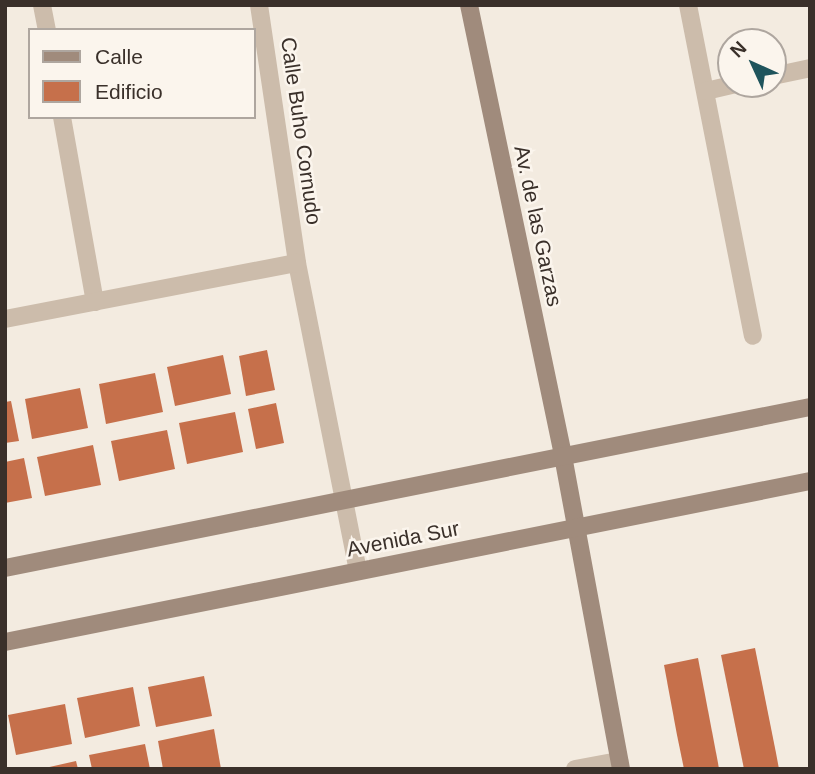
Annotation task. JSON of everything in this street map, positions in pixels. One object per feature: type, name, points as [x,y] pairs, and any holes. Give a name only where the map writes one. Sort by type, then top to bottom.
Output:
[{"type":"street","points":[[42,5],[47,28]]},
{"type":"street","name":"Calle Buho Cornudo","points":[[259,5],[297,263],[358,571]]},
{"type":"street","name":"Av. de las Garzas","points":[[469,5],[576,528]]},
{"type":"street","points":[[688,5],[753,336]]},
{"type":"street","points":[[787,73],[810,68]]},
{"type":"street","points":[[706,91],[717,89]]},
{"type":"street","points":[[62,119],[95,302]]},
{"type":"street","points":[[5,319],[297,263]]},
{"type":"street","points":[[5,568],[810,407]]},
{"type":"street","name":"Avenida Sur","points":[[5,642],[810,481]]},
{"type":"street","points":[[575,769],[620,765],[576,528]]},
{"type":"building","points":[[267,350],[275,390],[246,396],[239,356]]},
{"type":"building","points":[[223,355],[231,394],[175,406],[167,367]]},
{"type":"building","points":[[155,373],[163,412],[106,424],[99,384]]},
{"type":"building","points":[[80,388],[88,428],[32,439],[25,399]]},
{"type":"building","points":[[11,401],[19,441],[5,443],[5,402]]},
{"type":"building","points":[[276,403],[284,443],[256,449],[248,409]]},
{"type":"building","points":[[235,412],[243,452],[187,464],[179,423]]},
{"type":"building","points":[[167,430],[175,469],[119,481],[111,441]]},
{"type":"building","points":[[93,445],[101,485],[45,496],[37,457]]},
{"type":"building","points":[[24,458],[32,498],[5,503],[5,462]]},
{"type":"building","points":[[755,648],[779,769],[744,769],[721,655]]},
{"type":"building","points":[[698,658],[719,769],[684,769],[677,735],[664,665]]},
{"type":"building","points":[[204,676],[212,716],[156,727],[148,687]]},
{"type":"building","points":[[133,687],[140,726],[85,738],[77,698]]},
{"type":"building","points":[[65,704],[72,744],[16,755],[8,715]]},
{"type":"building","points":[[214,729],[221,769],[163,769],[158,741]]},
{"type":"building","points":[[145,744],[150,769],[92,769],[89,755]]},
{"type":"building","points":[[76,761],[78,769],[45,769],[45,768]]}]
